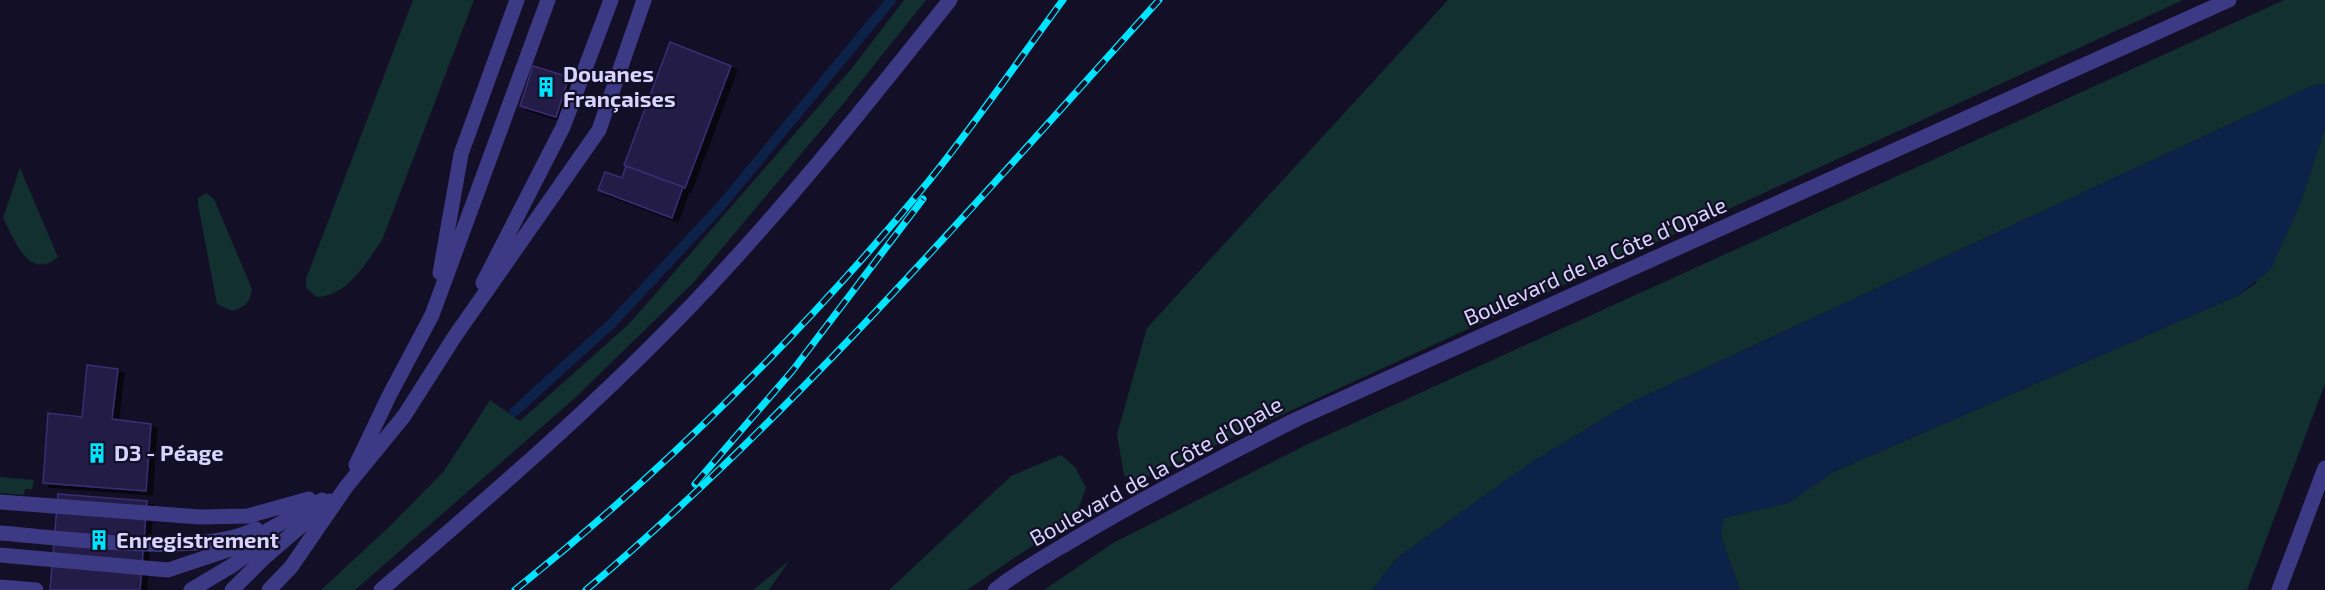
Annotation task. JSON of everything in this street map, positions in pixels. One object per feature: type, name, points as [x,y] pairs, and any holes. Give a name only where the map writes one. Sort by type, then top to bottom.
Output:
[{"type":"lane","points":[[432,315],[461,154],[517,0]]},
{"type":"lane","points":[[231,590],[265,556],[346,488],[389,396],[432,315],[548,0]]},
{"type":"lane","points":[[455,336],[563,128],[611,0]]},
{"type":"lane","points":[[269,590],[291,567],[346,488],[404,416],[455,336],[599,130],[644,0]]},
{"type":"lane","points":[[381,590],[603,393],[729,266],[834,145],[950,0]]},
{"type":"lane","name":"Boulevard de la Côte d'Opale","points":[[995,590],[1010,578],[1101,522],[1187,475],[1298,419],[2229,0]]},
{"type":"lane","points":[[2279,590],[2325,468]]},
{"type":"lane","points":[[0,502],[174,516],[248,516],[346,488]]},
{"type":"lane","points":[[0,533],[144,543],[201,544],[250,532],[286,513],[346,488]]},
{"type":"lane","points":[[0,555],[168,570],[240,546],[346,488]]},
{"type":"lane","points":[[191,590],[234,566],[346,488]]},
{"type":"lane","points":[[0,587],[36,590]]},
{"type":"green space","points":[[413,0],[474,0],[382,240],[355,277],[346,285],[327,295],[316,297],[306,287],[306,279]]},
{"type":"green space","points":[[904,0],[926,0],[843,104],[693,283],[575,398],[355,590],[321,590],[391,525],[444,471],[490,400],[520,421],[629,324],[852,68]]},
{"type":"green space","points":[[1448,0],[2183,0],[1140,480],[1124,476],[1117,434],[1147,328]]},
{"type":"green space","points":[[2284,0],[2325,0],[2325,84],[2312,86],[1628,404],[1532,462],[1397,558],[1372,590],[1044,590],[1113,543],[1310,443]]},
{"type":"green space","points":[[2325,128],[2325,384],[2247,590],[1740,590],[1721,537],[1723,518],[1788,503],[1833,472],[2237,296],[2255,284],[2300,204]]},
{"type":"green space","points":[[20,168],[58,257],[48,263],[39,264],[24,255],[3,218]]},
{"type":"green space","points":[[206,193],[214,199],[252,289],[246,303],[232,311],[217,304],[198,204],[198,198]]},
{"type":"green space","points":[[1061,455],[1075,467],[1086,488],[1075,517],[967,590],[889,590],[1011,476]]},
{"type":"green space","points":[[0,477],[34,480],[32,489],[25,489],[24,495],[0,493]]},
{"type":"green space","points":[[789,561],[769,590],[753,590]]},
{"type":"water","points":[[2325,84],[2325,128],[2300,204],[2271,269],[2237,296],[1833,472],[1788,503],[1723,518],[1721,537],[1740,590],[1372,590],[1397,558],[1532,462],[1628,404],[2312,86]]},
{"type":"building","points":[[670,42],[731,66],[685,188],[624,165]]},
{"type":"building","name":"Douanes Françaises","points":[[533,66],[569,77],[556,117],[520,106]]},
{"type":"building","points":[[626,166],[683,187],[672,218],[598,190],[605,172],[622,178]]},
{"type":"building","name":"D3 - Péage","points":[[87,365],[118,369],[112,419],[151,424],[146,491],[43,483],[48,413],[82,417]]},
{"type":"building","name":"Enregistrement","points":[[58,494],[147,501],[140,590],[50,590]]},
{"type":"waterway","points":[[514,412],[612,323],[720,207],[891,0]]},
{"type":"railway","points":[[515,590],[625,497],[679,447],[732,396],[833,291],[928,182],[980,115],[1063,0]]},
{"type":"railway","points":[[586,590],[663,522],[811,379],[952,229],[1159,0]]},
{"type":"railway","points":[[695,484],[793,370],[923,199]]},
{"type":"place","name":"Douanes Françaises","points":[[546,87]]},
{"type":"place","name":"D3 - Péage","points":[[97,453]]},
{"type":"place","name":"Enregistrement","points":[[99,540]]}]
